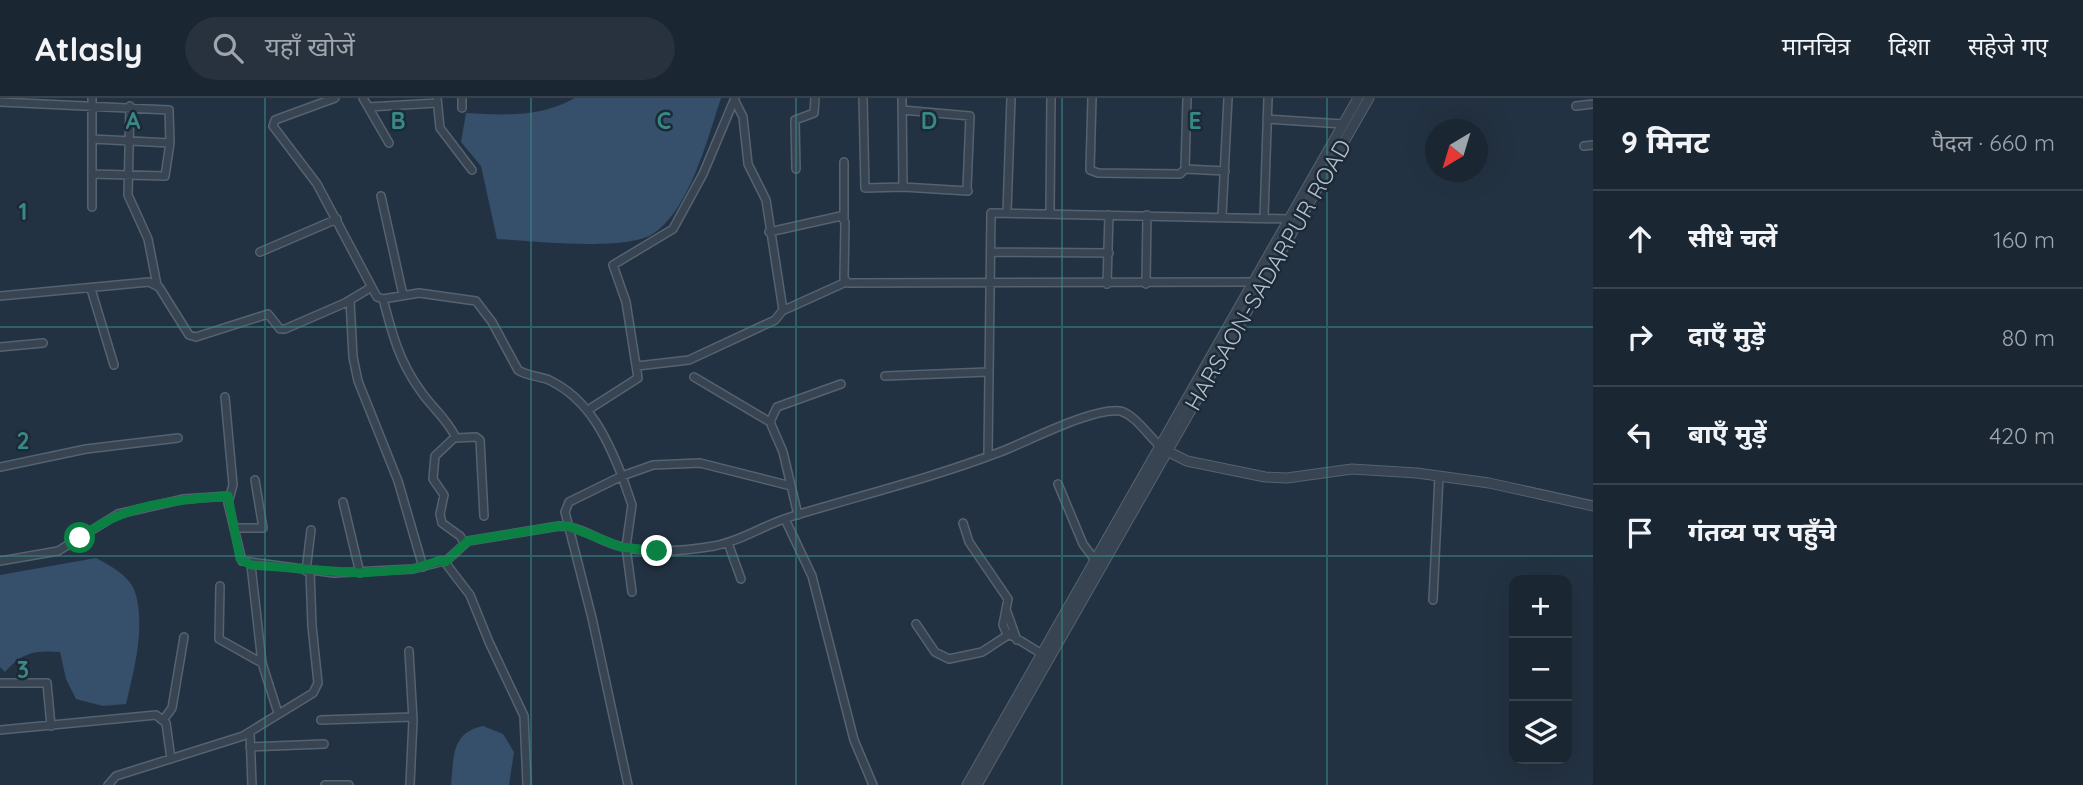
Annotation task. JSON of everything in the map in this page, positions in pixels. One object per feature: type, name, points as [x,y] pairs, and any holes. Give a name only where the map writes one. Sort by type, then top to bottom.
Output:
[{"type":"street","points":[[335,98],[275,120],[272,126],[308,171],[337,219],[370,288],[377,297],[383,299],[429,293],[476,300],[492,322],[518,370],[555,383],[588,410],[607,438],[632,505],[626,548],[632,592]]},
{"type":"street","points":[[363,98],[389,143]]},
{"type":"street","points":[[462,98],[462,108]]},
{"type":"street","points":[[796,169],[795,120],[814,113],[815,98]]},
{"type":"street","points":[[863,98],[865,188],[968,190],[970,116],[902,110]]},
{"type":"street","points":[[902,98],[903,187]]},
{"type":"street","points":[[1007,212],[1011,98]]},
{"type":"street","points":[[1050,213],[1051,98]]},
{"type":"street","points":[[1092,98],[1090,170],[1098,173],[1180,174],[1185,169],[1188,98]]},
{"type":"street","points":[[1222,216],[1228,98]]},
{"type":"street","points":[[1265,218],[1268,98]]},
{"type":"street","name":"HARSAON-SADARPUR ROAD","points":[[1163,449],[1358,98]]},
{"type":"street","name":"HARSAON-SADARPUR ROAD","points":[[1163,449],[1369,98]]},
{"type":"street","points":[[735,100],[743,117],[747,159],[765,200],[782,311]]},
{"type":"street","points":[[588,410],[637,381],[626,302],[613,265],[673,229],[703,174],[735,100]]},
{"type":"street","points":[[92,101],[92,207]]},
{"type":"street","points":[[0,102],[92,101],[169,110],[170,144],[165,176],[92,174]]},
{"type":"street","points":[[368,107],[437,101],[440,128],[472,170]]},
{"type":"street","points":[[1576,106],[1593,104]]},
{"type":"street","points":[[130,106],[128,195],[148,239],[157,285],[189,335],[196,337],[268,314],[280,329],[285,329],[350,300],[370,288]]},
{"type":"street","points":[[1267,119],[1343,124]]},
{"type":"street","points":[[92,139],[170,144]]},
{"type":"street","points":[[1584,146],[1593,145]]},
{"type":"street","points":[[844,162],[845,282]]},
{"type":"street","points":[[1185,169],[1225,171]]},
{"type":"street","points":[[381,196],[403,295]]},
{"type":"street","points":[[988,456],[992,252],[990,214],[1007,212],[1290,219]]},
{"type":"street","points":[[769,232],[836,215],[844,218]]},
{"type":"street","points":[[1107,284],[1109,215]]},
{"type":"street","points":[[1146,284],[1147,215]]},
{"type":"street","points":[[260,252],[337,219]]},
{"type":"street","points":[[992,252],[1109,253]]},
{"type":"street","points":[[0,296],[149,282],[157,285]]},
{"type":"street","points":[[637,366],[689,360],[775,320],[782,311],[845,282],[1255,282]]},
{"type":"street","points":[[91,289],[114,365]]},
{"type":"street","points":[[383,299],[400,359],[420,391],[448,422],[455,437],[476,437],[480,440],[484,516]]},
{"type":"street","points":[[350,300],[353,357],[358,381],[398,481],[423,567]]},
{"type":"street","points":[[0,347],[43,343]]},
{"type":"street","points":[[885,376],[988,372]]},
{"type":"street","points":[[694,377],[770,422],[783,452],[798,515]]},
{"type":"street","points":[[770,422],[777,407],[841,384]]},
{"type":"street","points":[[225,397],[233,485],[228,496],[239,542],[240,559],[251,565],[360,573],[423,567],[441,560],[445,562],[470,594],[524,716],[527,785]]},
{"type":"street","points":[[445,562],[464,542],[568,526],[626,548],[669,551],[728,543],[785,519],[882,492],[988,456],[1062,426],[1116,411],[1130,417],[1163,449],[1187,461],[1274,478],[1352,469],[1439,476],[1535,492],[1593,506]]},
{"type":"street","points":[[455,437],[436,454],[433,479],[444,495],[440,514],[442,523],[464,542]]},
{"type":"street","points":[[0,467],[86,449],[178,438]]},
{"type":"street","points":[[967,785],[1095,560],[1163,449]]},
{"type":"street","points":[[977,785],[1163,449]]},
{"type":"street","points":[[628,785],[565,512],[568,504],[622,476],[653,465],[700,463],[791,486]]},
{"type":"street","points":[[1433,600],[1439,476]]},
{"type":"street","points":[[234,528],[263,528],[255,480]]},
{"type":"street","points":[[1058,484],[1083,544],[1095,560]]},
{"type":"street","points":[[0,561],[58,551],[118,514],[184,499],[228,496]]},
{"type":"street","points":[[344,502],[360,573]]},
{"type":"street","points":[[785,519],[812,576],[857,751],[873,785]]},
{"type":"street","points":[[963,523],[969,542],[1005,593],[1018,641]]},
{"type":"street","points":[[108,785],[116,776],[250,732],[308,697],[317,687],[308,571],[312,530]]},
{"type":"street","points":[[728,543],[741,579]]},
{"type":"street","points":[[251,565],[262,663],[278,713]]},
{"type":"street","points":[[220,586],[219,639],[262,663]]},
{"type":"street","points":[[1007,608],[1003,625],[1008,635],[1042,654]]},
{"type":"street","points":[[916,624],[932,649],[949,659],[982,652],[1008,635]]},
{"type":"street","points":[[171,759],[164,719],[172,708],[184,637]]},
{"type":"street","points":[[409,651],[413,717],[410,785]]},
{"type":"street","points":[[0,683],[47,683],[51,726]]},
{"type":"street","points":[[0,730],[156,715],[164,719]]},
{"type":"street","points":[[321,720],[413,717]]},
{"type":"street","points":[[250,732],[252,785]]},
{"type":"street","points":[[250,747],[324,744]]},
{"type":"street","points":[[325,785],[349,785]]},
{"type":"water","points":[[575,98],[721,98],[703,153],[686,192],[676,210],[651,235],[620,243],[599,244],[497,239],[481,166],[461,142],[466,113],[535,112]]},
{"type":"water","points":[[96,558],[126,577],[136,595],[139,636],[126,704],[103,706],[76,699],[66,679],[60,652],[29,654],[5,672],[0,667],[0,575]]},
{"type":"water","points":[[483,726],[503,734],[514,752],[509,785],[451,785],[456,747],[465,734]]},
{"type":"route","points":[[80,538],[108,518],[131,510],[184,499],[228,496],[230,518],[239,542],[240,559],[251,565],[334,573],[413,569],[441,560],[445,562],[464,542],[559,526],[568,526],[621,547],[657,551]]}]
